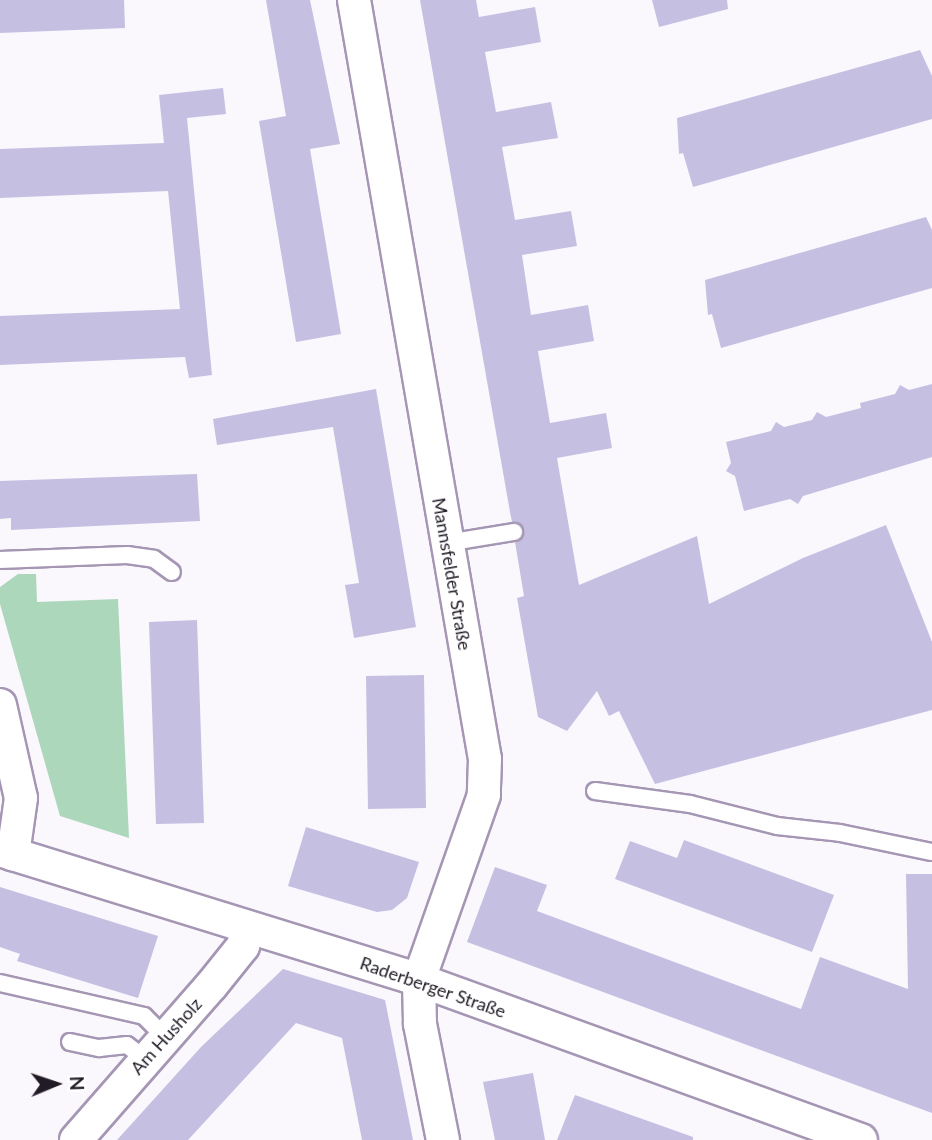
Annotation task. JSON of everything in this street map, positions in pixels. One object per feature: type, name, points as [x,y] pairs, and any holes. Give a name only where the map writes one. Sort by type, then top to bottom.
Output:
[{"type":"street","name":"Mannsfelder Straße","points":[[354,0],[485,759],[484,795],[419,980],[420,1024],[443,1140]]},
{"type":"street","points":[[0,705],[21,798],[6,852]]},
{"type":"street","name":"Raderberger Straße","points":[[6,852],[419,980],[861,1140]]},
{"type":"street","name":"Am Husholz","points":[[76,1140],[243,946],[248,928]]},
{"type":"lane","points":[[446,542],[514,531]]},
{"type":"lane","points":[[0,560],[127,555],[155,559],[172,572]]},
{"type":"lane","points":[[595,791],[690,804],[777,826],[840,833],[932,852]]},
{"type":"lane","points":[[0,983],[144,1016],[155,1048],[127,1045],[99,1048],[69,1042]]},
{"type":"green space","points":[[18,574],[36,574],[37,602],[118,599],[129,838],[60,816],[0,604],[0,587]]},
{"type":"building","points":[[0,0],[124,0],[125,28],[0,33]]},
{"type":"building","points":[[266,0],[310,0],[340,144],[310,149],[341,334],[296,342],[259,121],[286,116]]},
{"type":"building","points":[[420,0],[476,0],[479,17],[535,7],[541,42],[485,52],[496,112],[551,102],[558,138],[502,147],[515,220],[571,211],[577,246],[522,255],[531,315],[588,305],[594,341],[538,351],[550,423],[606,413],[612,448],[557,458],[579,585],[697,536],[709,604],[803,558],[886,525],[932,642],[932,710],[655,784],[619,711],[609,716],[597,691],[567,731],[538,717],[517,598],[524,596],[515,542],[524,531],[512,522],[510,512]]},
{"type":"building","points":[[652,0],[727,0],[728,9],[659,27]]},
{"type":"building","points":[[920,50],[932,76],[932,119],[693,187],[683,153],[679,154],[677,118]]},
{"type":"building","points":[[223,88],[226,114],[187,118],[212,375],[189,378],[185,357],[0,365],[0,316],[180,309],[168,191],[0,198],[0,149],[164,143],[159,95]]},
{"type":"building","points":[[926,217],[932,230],[932,288],[721,348],[712,314],[708,315],[705,280]]},
{"type":"building","points":[[932,384],[932,457],[803,496],[798,504],[790,499],[744,511],[735,476],[726,471],[731,463],[726,442],[771,431],[776,422],[784,427],[812,420],[817,412],[826,417],[861,408],[860,403],[895,394],[900,385],[909,390]]},
{"type":"building","points":[[376,389],[416,627],[354,638],[345,585],[359,583],[333,427],[217,445],[213,419]]},
{"type":"building","points":[[197,474],[200,521],[11,530],[11,518],[0,519],[0,481]]},
{"type":"building","points":[[197,620],[204,823],[156,824],[149,622]]},
{"type":"building","points":[[424,675],[426,808],[368,809],[366,676]]},
{"type":"building","points":[[306,827],[419,862],[407,898],[392,910],[377,912],[288,886]]},
{"type":"building","points":[[684,840],[834,895],[812,952],[615,879],[630,841],[677,858]]},
{"type":"building","points":[[495,867],[547,885],[537,911],[801,1009],[820,957],[908,989],[906,874],[932,874],[932,1113],[467,942]]},
{"type":"building","points":[[0,887],[158,936],[138,998],[17,961],[20,954],[0,947]]},
{"type":"building","points":[[283,969],[385,1000],[413,1140],[362,1140],[342,1038],[296,1023],[188,1140],[117,1140],[201,1047]]},
{"type":"building","points":[[533,1073],[545,1140],[495,1140],[483,1082]]},
{"type":"building","points":[[575,1095],[693,1137],[693,1140],[557,1140]]}]
